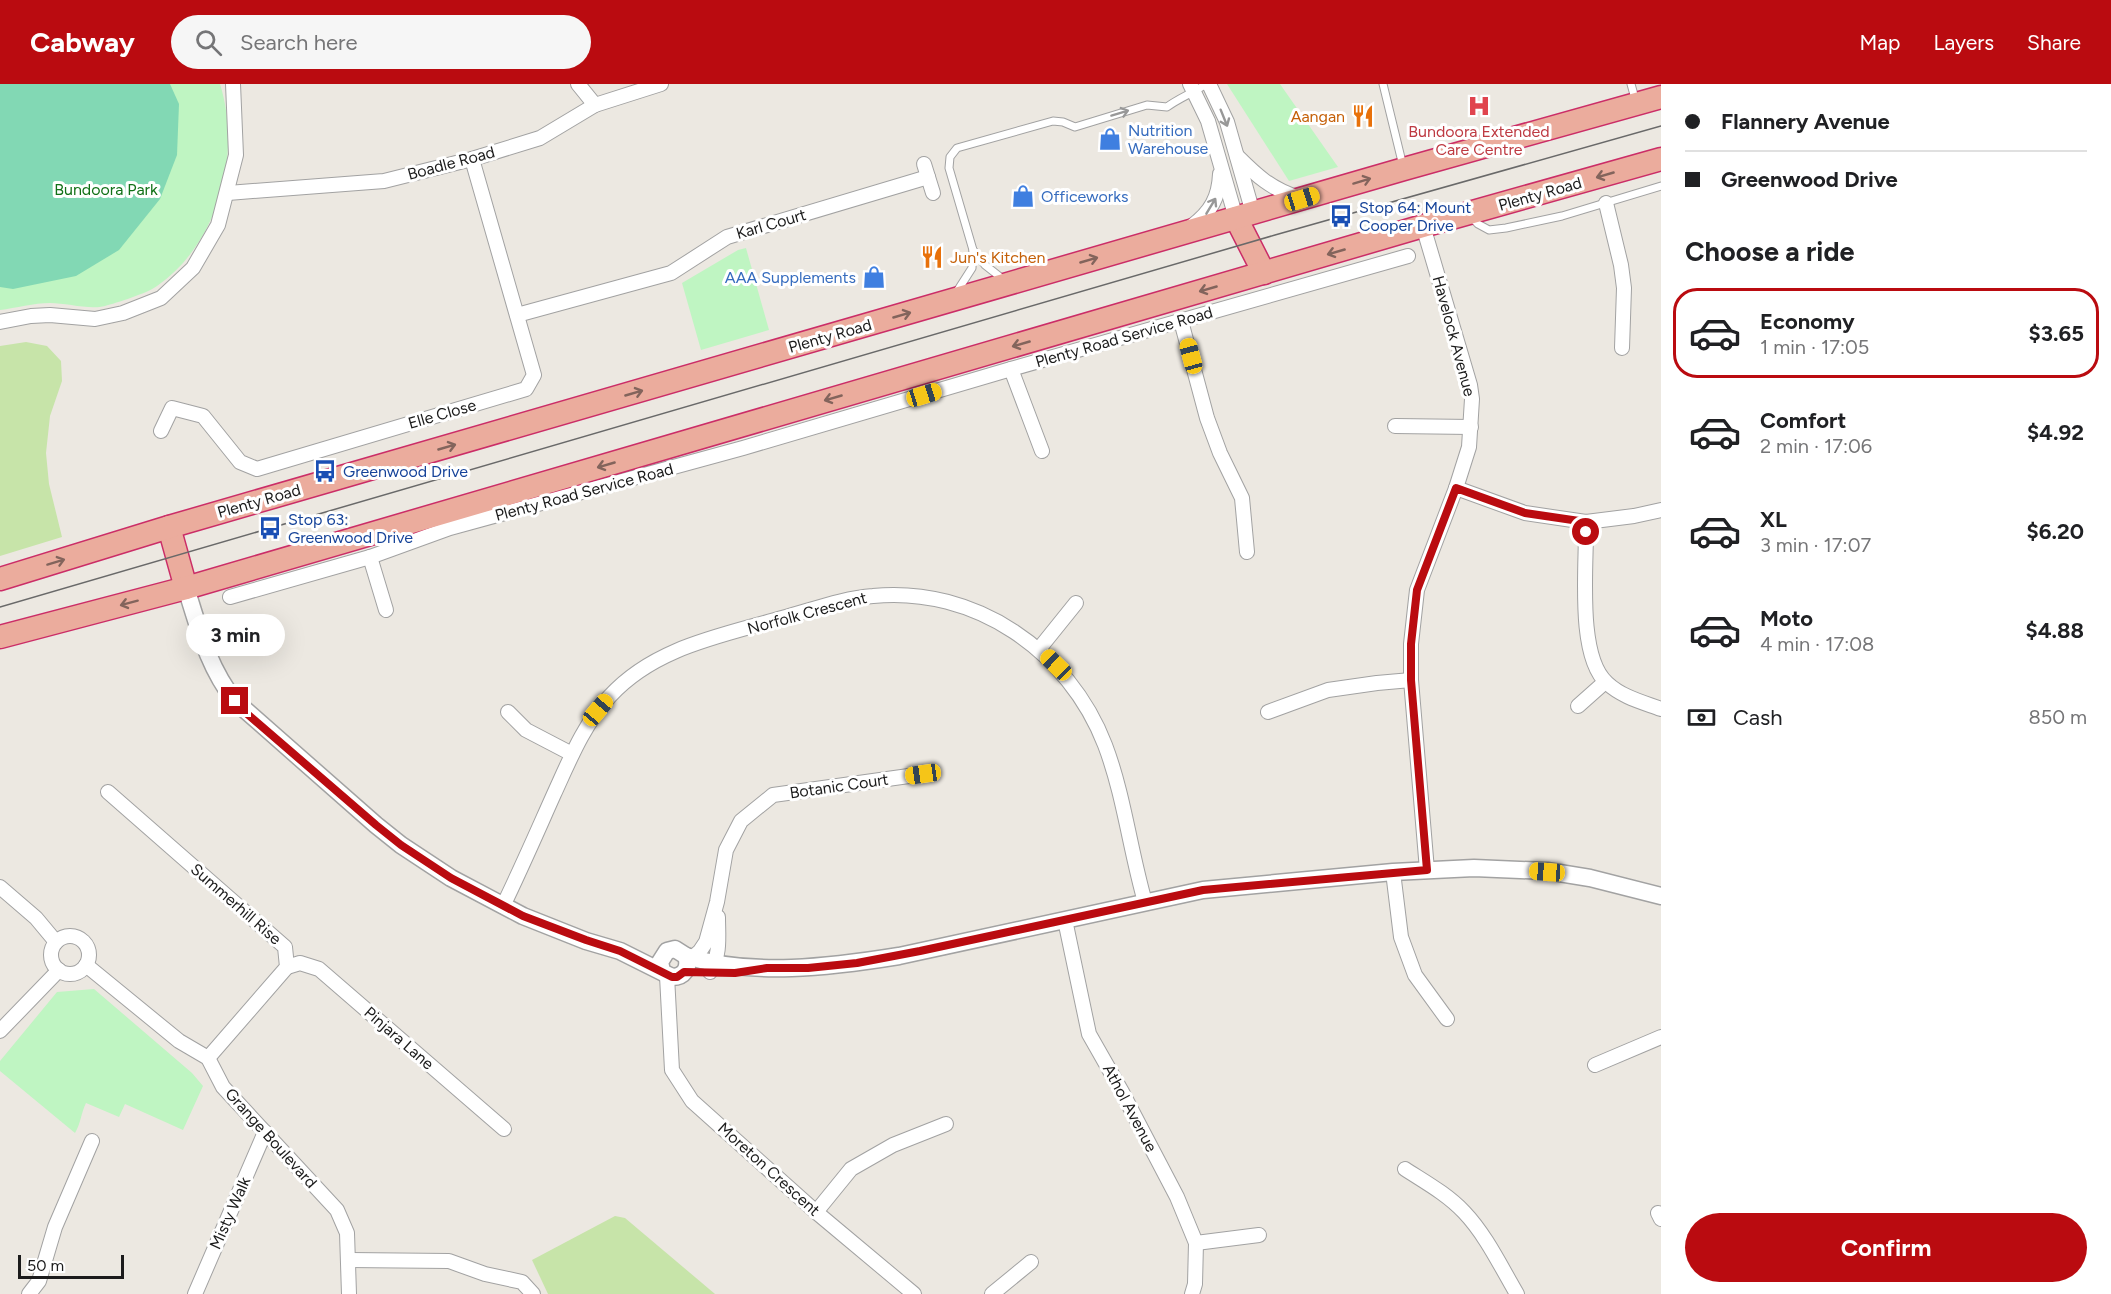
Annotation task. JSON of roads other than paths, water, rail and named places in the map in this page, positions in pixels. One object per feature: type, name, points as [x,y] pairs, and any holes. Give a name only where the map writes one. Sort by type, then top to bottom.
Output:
[{"type":"highway","name":"Plenty Road","points":[[0,579],[1404,169],[1634,94],[1661,97]]},
{"type":"highway","name":"Plenty Road","points":[[0,637],[186,588],[877,397],[1264,273],[1661,159]]},
{"type":"highway","points":[[1244,216],[1264,273]]},
{"type":"highway","points":[[169,528],[186,588]]},
{"type":"street","points":[[0,322],[50,315],[95,319],[123,313],[161,298],[193,268],[218,225],[228,193],[236,154],[233,84]]},
{"type":"street","points":[[578,84],[595,105]]},
{"type":"street","name":"Boadle Road","points":[[228,193],[384,181],[472,159],[540,138],[595,105],[662,84]]},
{"type":"street","points":[[1200,86],[1227,122],[1236,154],[1244,216]]},
{"type":"street","points":[[1200,86],[1221,166],[1244,216]]},
{"type":"street","points":[[1236,154],[1258,177],[1280,192],[1302,199]]},
{"type":"street","name":"Elle Close","points":[[161,431],[172,408],[203,416],[240,462],[257,469],[526,389],[534,375],[472,159]]},
{"type":"street","points":[[1181,234],[1202,219],[1213,205],[1219,188],[1221,166]]},
{"type":"street","name":"Karl Court","points":[[518,315],[671,273],[727,237],[926,171],[933,193]]},
{"type":"street","points":[[1606,203],[1621,265],[1624,288],[1622,348]]},
{"type":"street","name":"Havelock Avenue","points":[[1423,226],[1470,385],[1472,399],[1466,460],[1417,590],[1411,644],[1411,680],[1427,870]]},
{"type":"street","points":[[1367,268],[1381,239]]},
{"type":"street","name":"Plenty Road Service Road","points":[[231,597],[370,557],[450,528],[743,448],[877,397],[1011,369],[1408,256]]},
{"type":"street","points":[[1181,321],[1207,418],[1220,453],[1242,498],[1247,552]]},
{"type":"street","points":[[1011,369],[1042,451]]},
{"type":"street","points":[[1395,426],[1471,427]]},
{"type":"street","points":[[1456,488],[1525,513],[1586,522],[1661,510]]},
{"type":"street","points":[[1586,522],[1585,631],[1596,668],[1605,682],[1617,691],[1661,709]]},
{"type":"street","points":[[370,557],[386,610]]},
{"type":"street","points":[[261,566],[288,580]]},
{"type":"street","points":[[186,588],[210,662],[225,689],[245,712],[401,845],[451,878],[550,927],[620,951],[677,966],[713,967],[735,973],[767,968],[808,968],[857,963],[1203,890],[1393,872],[1474,868],[1547,872],[1590,878],[1661,896]]},
{"type":"street","name":"Norfolk Crescent","points":[[504,906],[572,754],[592,718],[610,695],[639,669],[654,660],[698,642],[854,599],[897,595],[923,597],[944,602],[992,618],[1039,649],[1071,683],[1098,728],[1113,768],[1145,902]]},
{"type":"street","points":[[1039,649],[1076,603]]},
{"type":"street","points":[[1268,712],[1328,690],[1377,682],[1411,680]]},
{"type":"street","points":[[1578,706],[1605,682]]},
{"type":"street","points":[[508,712],[526,730],[572,754]]},
{"type":"street","name":"Botanic Court","points":[[677,966],[706,942],[717,902],[726,850],[741,821],[773,795],[923,774]]},
{"type":"street","name":"Summerhill Rise","points":[[108,792],[285,947],[287,967],[208,1058]]},
{"type":"street","points":[[1393,872],[1401,936],[1415,975],[1447,1019]]},
{"type":"street","points":[[0,887],[36,918],[56,942]]},
{"type":"street","name":"Botanic Court","points":[[713,967],[719,948],[717,902]]},
{"type":"street","name":"Athol Avenue","points":[[1065,920],[1089,1034],[1177,1197],[1196,1243],[1195,1284],[1192,1294]]},
{"type":"street","points":[[68,936],[82,940],[89,951],[86,965],[76,973],[69,974],[59,970],[52,959],[51,952],[56,942],[68,936]]},
{"type":"street","name":"Pinjara Lane","points":[[287,967],[300,963],[319,969],[504,1129]]},
{"type":"street","points":[[86,965],[179,1041],[208,1058]]},
{"type":"street","name":"Moreton Crescent","points":[[677,966],[669,1018],[672,1070],[692,1101],[816,1212],[914,1294]]},
{"type":"street","points":[[0,1031],[59,970]]},
{"type":"street","points":[[1595,1065],[1661,1037]]},
{"type":"street","name":"Grange Boulevard","points":[[208,1058],[223,1087],[337,1210],[347,1233],[349,1294]]},
{"type":"street","points":[[816,1212],[851,1169],[892,1145],[946,1124]]},
{"type":"street","name":"Misty Walk","points":[[195,1294],[265,1132]]},
{"type":"street","points":[[29,1294],[39,1281],[55,1227],[92,1141]]},
{"type":"street","points":[[1405,1169],[1440,1191],[1467,1215],[1517,1294]]},
{"type":"street","points":[[1196,1243],[1259,1235]]},
{"type":"street","points":[[349,1260],[448,1261],[485,1274],[522,1282],[533,1294]]},
{"type":"street","points":[[992,1294],[1031,1262]]},
{"type":"lane","points":[[1383,84],[1404,169]]},
{"type":"lane","points":[[952,301],[972,268],[973,250],[949,168],[949,160],[954,151],[966,144],[1053,121],[1063,122],[1074,128],[1146,105],[1167,107],[1200,86]]},
{"type":"lane","points":[[1468,214],[1478,224],[1490,230],[1562,216],[1661,186]]},
{"type":"lane","points":[[973,250],[995,274],[1011,283]]},
{"type":"tram line","points":[[0,607],[1275,235],[1661,126]]},
{"type":"place","name":"Bundoora Extended Care Centre","points":[[1479,106]]},
{"type":"place","name":"Aangan","points":[[1363,116]]},
{"type":"place","name":"Nutrition Warehouse","points":[[1110,139]]},
{"type":"place","name":"Officeworks","points":[[1023,196]]},
{"type":"place","name":"Stop 64: Mount Cooper Drive","points":[[1341,216]]},
{"type":"place","name":"Jun's Kitchen","points":[[932,257]]},
{"type":"place","name":"AAA Supplements","points":[[874,277]]},
{"type":"place","name":"Greenwood Drive","points":[[325,471]]},
{"type":"place","name":"Stop 63: Greenwood Drive","points":[[270,528]]},
{"type":"park label","name":"Bundoora Park","points":[[106,189]]}]
